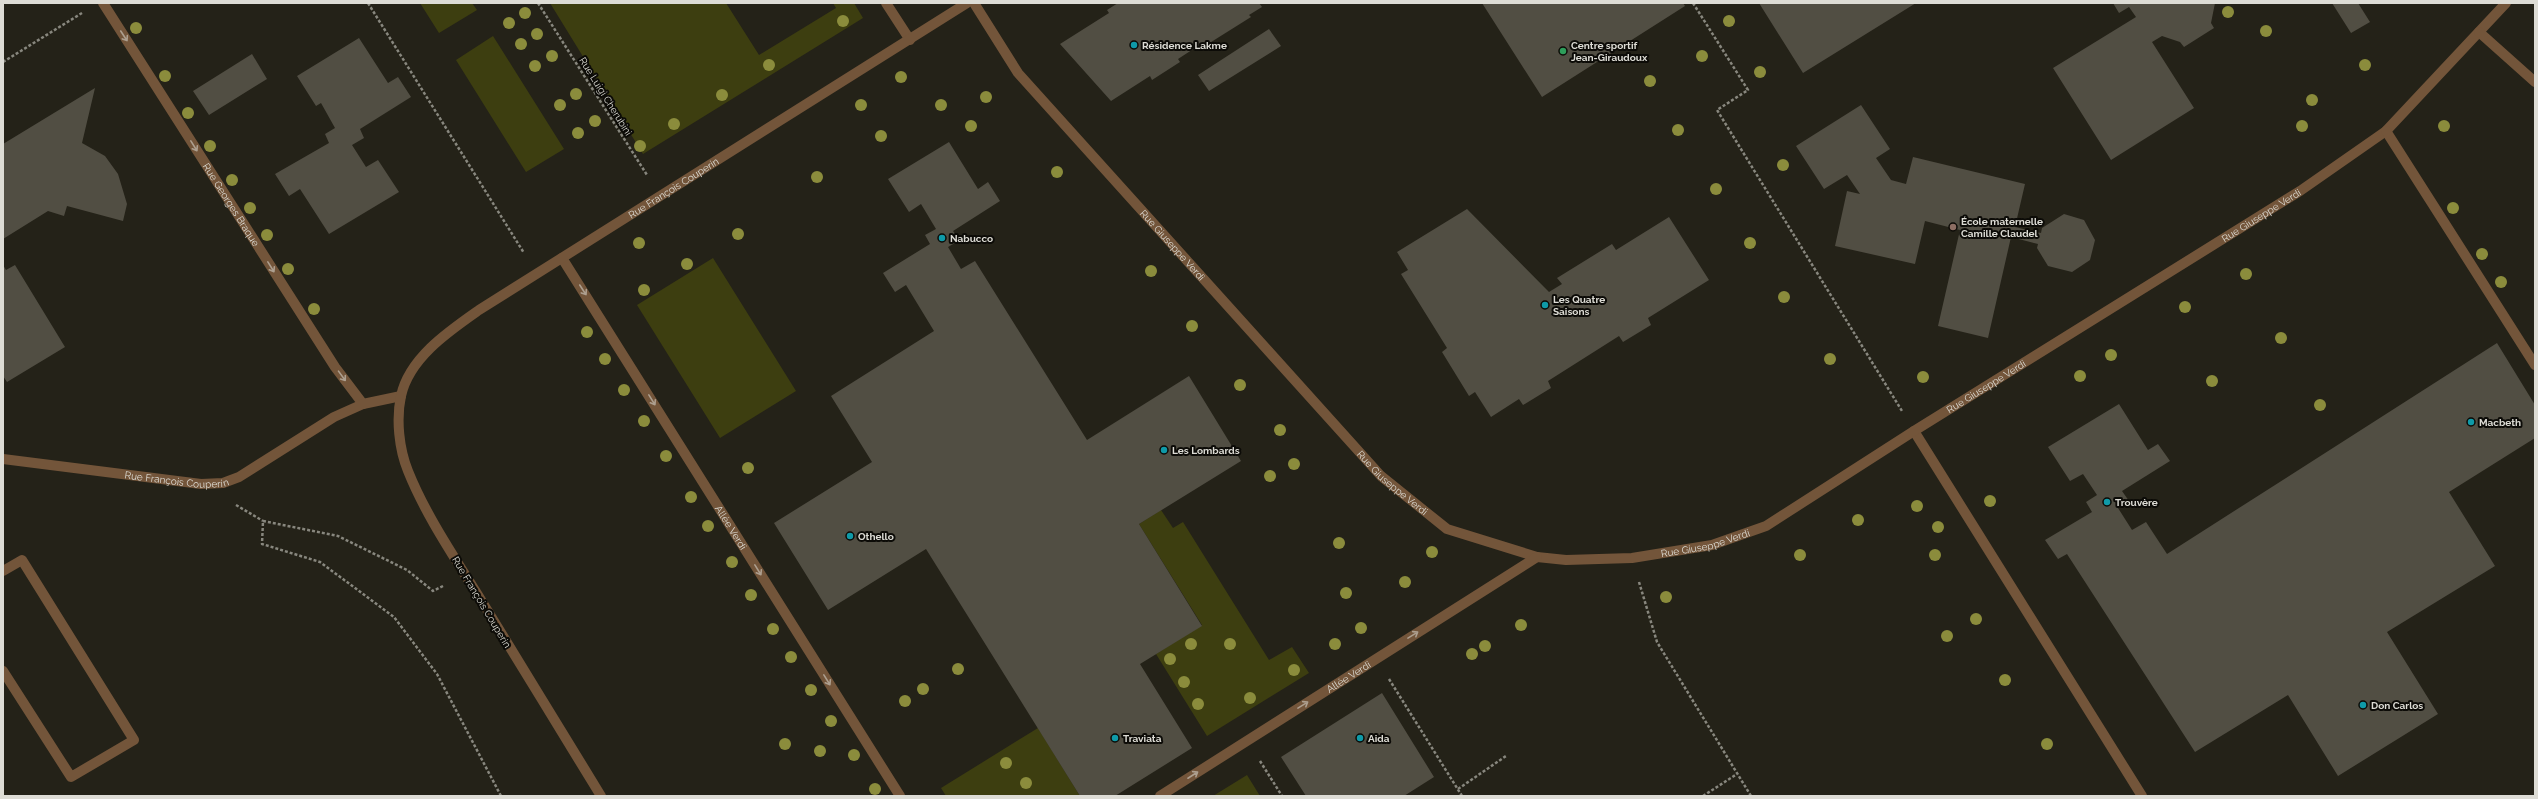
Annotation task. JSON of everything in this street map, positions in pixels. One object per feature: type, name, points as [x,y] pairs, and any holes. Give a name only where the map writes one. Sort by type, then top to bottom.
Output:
[{"type":"street","name":"Rue Georges Braque","points":[[103,3],[335,367],[363,404]]},
{"type":"street","points":[[886,3],[910,40]]},
{"type":"street","name":"Rue François Couperin","points":[[601,796],[465,574],[421,499],[407,470],[400,441],[401,396],[411,373],[426,353],[448,331],[967,3]]},
{"type":"street","name":"Rue Giuseppe Verdi","points":[[974,3],[1018,72],[1381,476],[1447,528],[1537,557],[1566,560],[1632,558],[1712,545],[1766,526],[1914,431],[2300,191],[2386,130],[2506,3]]},
{"type":"street","points":[[2479,32],[2535,82]]},
{"type":"street","points":[[2386,130],[2535,365]]},
{"type":"street","name":"Allée Verdi","points":[[562,258],[900,796]]},
{"type":"street","name":"Rue François Couperin","points":[[3,459],[201,484],[223,483],[239,477],[334,417],[363,404],[401,396]]},
{"type":"street","points":[[1914,431],[2142,796]]},
{"type":"street","name":"Allée Verdi","points":[[1160,796],[1537,557]]},
{"type":"street","points":[[3,571],[22,560],[134,740],[71,777],[3,671]]},
{"type":"path","points":[[368,3],[538,274]]},
{"type":"path","name":"Rue Luigi Cherubini","points":[[538,3],[660,196]]},
{"type":"path","points":[[1692,3],[1748,90],[1717,110],[1914,431]]},
{"type":"path","points":[[3,62],[86,10]]},
{"type":"path","points":[[465,574],[433,591],[407,570],[338,536],[264,521],[262,544],[320,562],[394,617],[437,674],[501,796]]},
{"type":"path","points":[[1632,558],[1657,642],[1751,796]]},
{"type":"path","points":[[1376,658],[1462,796]]},
{"type":"path","points":[[1247,740],[1282,796]]},
{"type":"path","points":[[1458,789],[1506,756]]},
{"type":"path","points":[[1703,796],[1737,774]]},
{"type":"shaded area","points":[[420,3],[472,3],[477,10],[439,33]]},
{"type":"shaded area","points":[[550,3],[726,3],[759,55],[836,8],[833,3],[854,3],[863,18],[643,154]]},
{"type":"shaded area","points":[[493,36],[564,149],[526,172],[456,60]]},
{"type":"shaded area","points":[[713,258],[796,391],[720,438],[637,305]]},
{"type":"shaded area","points":[[1161,510],[1173,528],[1183,522],[1269,660],[1292,647],[1309,673],[1207,736],[1156,654],[1202,625],[1139,524]]},
{"type":"shaded area","points":[[1038,728],[1080,796],[946,796],[941,788]]},
{"type":"shaded area","points":[[1247,775],[1260,796],[1213,796]]},
{"type":"building","name":"Résidence Lakme","points":[[1118,3],[1259,3],[1262,7],[1249,15],[1251,17],[1200,49],[1198,46],[1178,59],[1180,62],[1152,80],[1150,76],[1111,101],[1060,44],[1109,13],[1107,10]]},
{"type":"building","name":"Centre sportif Jean-Giraudoux","points":[[1482,3],[1683,3],[1685,6],[1542,97]]},
{"type":"building","points":[[1759,3],[1916,3],[1803,73]]},
{"type":"building","points":[[2113,3],[2215,3],[2211,23],[2214,28],[2184,47],[2180,42],[2162,36],[2152,42],[2194,108],[2111,160],[2053,68],[2136,17],[2129,7],[2119,13]]},
{"type":"building","points":[[2332,3],[2358,3],[2370,22],[2351,33]]},
{"type":"building","points":[[1269,29],[1281,46],[1209,91],[1198,75]]},
{"type":"building","points":[[359,38],[388,83],[398,77],[411,97],[360,129],[364,138],[352,145],[366,167],[378,160],[399,192],[329,234],[300,189],[289,196],[275,174],[329,143],[325,134],[335,128],[321,103],[316,106],[297,76]]},
{"type":"building","points":[[252,54],[267,79],[209,115],[193,91]]},
{"type":"building","points":[[95,88],[82,143],[105,156],[118,174],[127,204],[123,221],[67,206],[64,216],[48,211],[3,239],[3,144]]},
{"type":"building","points":[[1861,105],[1890,149],[1876,158],[1891,180],[1906,184],[1913,157],[2025,184],[2015,227],[2041,233],[2042,228],[2064,214],[2084,220],[2095,240],[2090,260],[2072,272],[2048,266],[2037,248],[2038,244],[2011,237],[1988,338],[1938,326],[1960,230],[1925,221],[1915,264],[1835,246],[1847,191],[1860,194],[1847,175],[1824,189],[1796,146]]},
{"type":"building","points":[[949,142],[978,189],[988,182],[1000,201],[953,231],[960,240],[948,247],[961,269],[975,261],[1087,440],[1189,376],[1241,461],[1139,524],[1202,626],[1140,664],[1192,748],[1115,796],[1080,796],[926,549],[828,610],[774,523],[872,462],[831,396],[934,331],[906,285],[895,292],[883,273],[930,244],[925,235],[936,229],[921,204],[909,212],[888,179]]},
{"type":"building","name":"Les Quatre Saisons","points":[[1467,209],[1549,292],[1562,284],[1557,278],[1612,244],[1616,250],[1669,217],[1709,280],[1648,318],[1651,325],[1623,342],[1619,336],[1548,381],[1551,388],[1523,405],[1519,399],[1491,417],[1475,392],[1469,396],[1442,352],[1447,348],[1401,274],[1408,270],[1397,252]]},
{"type":"building","points":[[3,265],[6,270],[15,265],[65,347],[7,382],[3,376]]},
{"type":"building","points":[[2497,343],[2535,405],[2535,438],[2449,492],[2495,566],[2387,632],[2438,714],[2338,776],[2288,695],[2195,752],[2067,554],[2058,559],[2045,540],[2092,512],[2086,502],[2097,495],[2083,474],[2070,481],[2048,447],[2119,404],[2148,450],[2158,444],[2170,461],[2122,491],[2129,501],[2118,508],[2132,530],[2146,522],[2167,554]]},
{"type":"building","name":"Aida","points":[[1382,693],[1434,777],[1404,796],[1306,796],[1281,757]]},
{"type":"place","name":"Résidence Lakme","points":[[1134,45]]},
{"type":"place","name":"Centre sportif Jean-Giraudoux","points":[[1563,51]]},
{"type":"place","name":"École maternelle Camille Claudel","points":[[1953,227]]},
{"type":"place","name":"Nabucco","points":[[942,238]]},
{"type":"place","name":"Les Quatre Saisons","points":[[1545,305]]},
{"type":"place","name":"Macbeth","points":[[2471,422]]},
{"type":"place","name":"Les Lombards","points":[[1164,450]]},
{"type":"place","name":"Trouvère","points":[[2107,502]]},
{"type":"place","name":"Othello","points":[[850,536]]},
{"type":"place","name":"Don Carlos","points":[[2363,705]]},
{"type":"place","name":"Traviata","points":[[1115,738]]},
{"type":"place","name":"Aida","points":[[1360,738]]}]
